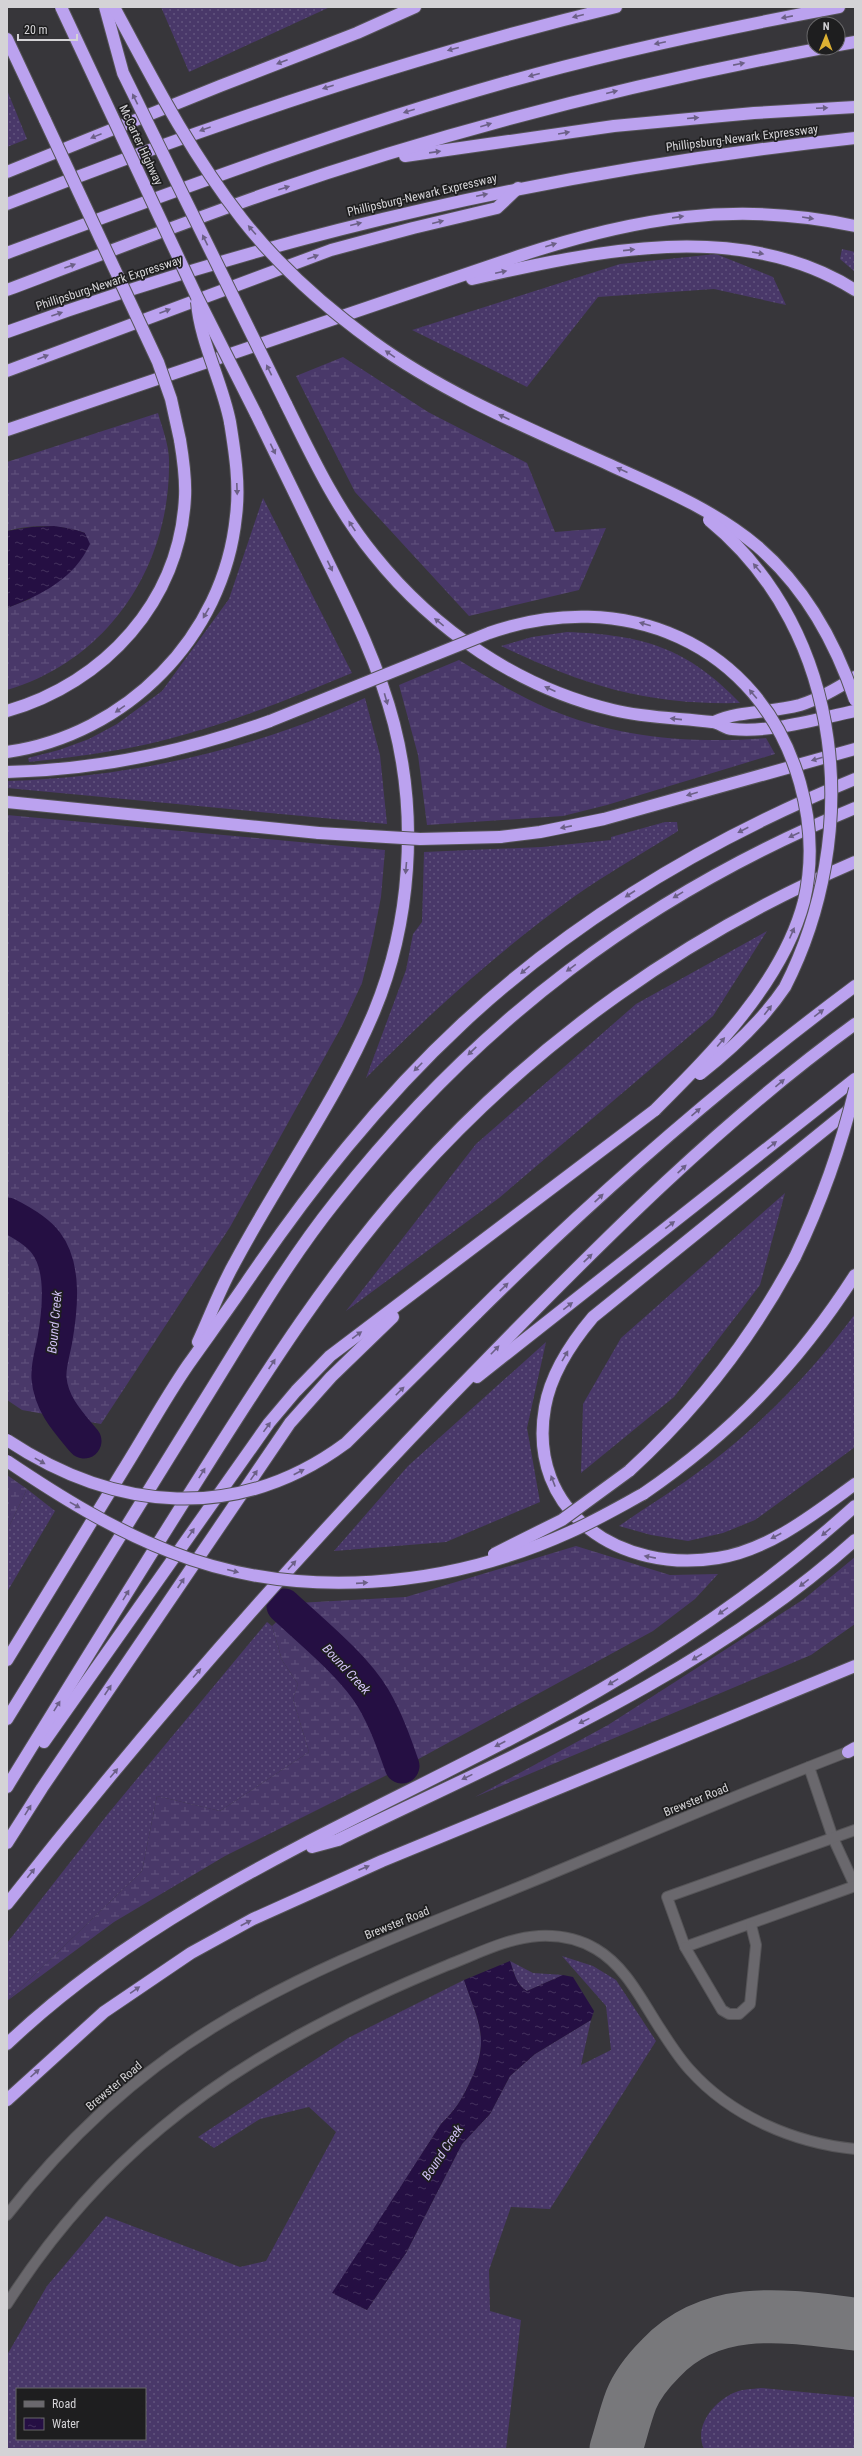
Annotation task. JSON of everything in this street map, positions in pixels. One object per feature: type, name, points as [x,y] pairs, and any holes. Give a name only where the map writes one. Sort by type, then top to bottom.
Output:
[{"type":"highway","name":"McCarter Highway","points":[[61,7],[196,295],[256,414],[354,616],[384,692],[400,753],[405,784],[407,862],[396,942],[374,1012],[334,1090],[233,1265],[186,1368]]},
{"type":"highway","points":[[105,7],[123,73],[327,484],[373,555],[414,600],[454,634],[521,676],[581,701],[613,710],[644,715],[714,722],[730,729],[759,728],[855,711]]},
{"type":"highway","points":[[114,7],[168,107],[222,192],[264,245],[317,297],[372,341],[433,381],[496,413],[658,486],[729,525],[758,547],[783,571],[806,600],[832,643],[855,700]]},
{"type":"highway","points":[[7,172],[220,86],[357,33],[415,7]]},
{"type":"highway","points":[[7,204],[163,144],[316,91],[437,54],[616,7]]},
{"type":"highway","points":[[7,253],[246,164],[442,101],[645,47],[839,7]]},
{"type":"highway","points":[[7,39],[151,344],[169,392],[180,440],[185,496],[181,530],[172,563],[144,616],[119,647],[86,674],[51,694],[7,711]]},
{"type":"highway","points":[[7,290],[268,193],[496,122],[699,72],[806,51]]},
{"type":"highway","points":[[369,161],[614,126],[754,113],[855,107]]},
{"type":"highway","name":"Phillipsburg-Newark Expressway","points":[[7,332],[152,282],[307,237],[418,209],[518,188],[690,158],[855,138]]},
{"type":"highway","points":[[7,371],[331,250],[497,208],[518,188]]},
{"type":"highway","points":[[7,430],[554,244],[621,227],[657,220],[728,212],[800,216],[855,226]]},
{"type":"highway","points":[[382,302],[536,265],[611,252],[674,248],[717,248],[778,257],[822,272],[855,290]]},
{"type":"highway","points":[[7,752],[28,749],[64,738],[113,714],[138,696],[163,672],[189,639],[217,591],[234,536],[238,496],[230,422],[220,382],[198,322],[196,295]]},
{"type":"highway","points":[[7,1793],[286,1402],[330,1356],[481,1244],[655,1110],[718,1059],[751,1029],[775,1001],[795,970],[819,921],[835,869],[840,833],[842,780],[836,726],[826,691],[807,647],[778,595],[756,566],[717,527],[689,505],[658,486]]},
{"type":"highway","points":[[7,772],[76,768],[144,758],[209,742],[270,721],[489,633],[520,624],[568,616],[616,618],[656,628],[698,648],[741,680],[773,722],[782,737],[797,772],[809,829],[809,868],[807,886],[791,936],[761,988],[732,1027],[701,1064],[655,1110]]},
{"type":"highway","points":[[714,722],[728,716],[800,705],[831,692],[855,677]]},
{"type":"highway","points":[[7,802],[319,833],[420,839],[500,837],[540,832],[604,819],[855,749]]},
{"type":"highway","points":[[7,1660],[186,1368],[290,1218],[337,1157],[410,1075],[490,999],[547,952],[636,890],[698,854],[759,822],[855,779]]},
{"type":"highway","points":[[7,1720],[281,1278],[334,1203],[405,1119],[507,1019],[564,973],[621,931],[681,893],[742,860],[855,808]]},
{"type":"highway","points":[[7,1787],[264,1376],[346,1259],[414,1177],[463,1125],[516,1076],[572,1029],[631,985],[727,924],[792,890],[855,862]]},
{"type":"highway","points":[[7,1440],[42,1462],[74,1477],[134,1494],[184,1499],[218,1497],[249,1491],[294,1475],[322,1460],[346,1443],[476,1314],[591,1206],[701,1108],[855,986]]},
{"type":"highway","points":[[7,1904],[220,1647],[340,1512],[439,1408],[531,1313],[650,1198],[754,1105],[855,1024]]},
{"type":"highway","points":[[439,1408],[855,1079]]},
{"type":"highway","points":[[440,1573],[494,1553],[562,1520],[629,1471],[671,1431],[723,1370],[770,1302],[795,1257],[826,1183],[855,1089]]},
{"type":"highway","points":[[855,1105],[622,1292],[593,1318],[574,1341],[558,1368],[545,1406],[543,1432],[550,1475],[561,1499],[575,1518],[595,1534],[618,1547],[659,1559],[704,1560],[748,1549],[795,1526],[855,1484]]},
{"type":"highway","points":[[7,1843],[42,1788],[290,1423],[331,1377],[369,1340],[481,1244]]},
{"type":"highway","points":[[7,1461],[93,1516],[170,1552],[202,1563],[272,1579],[324,1583],[389,1580],[440,1573],[507,1556],[550,1541],[593,1521],[643,1494],[713,1442],[772,1385],[814,1335],[855,1275]]},
{"type":"highway","points":[[7,2044],[78,1981],[136,1940],[197,1902],[538,1725],[632,1670],[751,1591],[809,1546],[855,1506]]},
{"type":"highway","points":[[291,1852],[338,1840],[609,1709],[696,1658],[750,1623],[797,1588],[855,1540]]},
{"type":"highway","points":[[778,1699],[855,1659]]},
{"type":"highway","points":[[7,2100],[77,2035],[109,2008],[191,1953],[253,1919],[376,1863],[778,1699],[855,1666]]},
{"type":"street","name":"Brewster Road","points":[[7,2215],[64,2148],[118,2098],[191,2042],[248,2007],[364,1951],[853,1750]]},
{"type":"street","points":[[685,1947],[855,1886],[833,1838],[809,1767]]},
{"type":"street","points":[[751,1924],[756,1945],[750,2004],[739,2014],[730,2014],[722,2010],[685,1947],[667,1897],[855,1830]]},
{"type":"street","points":[[7,2304],[42,2253],[89,2197],[141,2146],[202,2097],[283,2045],[362,2003],[494,1947],[525,1938],[540,1936],[568,1938],[597,1950],[610,1959],[629,1980],[679,2057],[709,2089],[724,2100],[784,2133],[820,2144],[855,2149]]},
{"type":"green space","points":[[161,7],[330,7],[189,72]]},
{"type":"green space","points":[[7,90],[27,139],[7,147]]},
{"type":"green space","points":[[842,249],[855,252],[855,272],[840,259]]},
{"type":"green space","points":[[716,254],[773,277],[786,305],[714,289],[598,297],[527,387],[412,330],[620,264]]},
{"type":"green space","points":[[343,357],[428,412],[527,463],[555,532],[606,528],[579,590],[469,616],[355,492],[296,376]]},
{"type":"green space","points":[[158,413],[169,454],[167,499],[159,536],[146,571],[127,603],[104,632],[76,656],[43,676],[7,690],[7,608],[30,599],[85,533],[66,528],[46,526],[26,527],[7,531],[7,462]]},
{"type":"green space","points":[[263,498],[352,673],[252,713],[170,739],[110,751],[29,762],[28,758],[59,750],[89,739],[117,724],[162,691],[229,599]]},
{"type":"green space","points":[[567,632],[618,636],[641,641],[662,648],[682,657],[701,669],[740,703],[675,701],[617,690],[561,672],[501,646],[532,637]]},
{"type":"green space","points":[[459,660],[492,680],[549,709],[601,727],[628,733],[683,739],[739,740],[766,738],[775,754],[607,805],[563,816],[427,825],[418,755],[399,685]]},
{"type":"green space","points":[[365,698],[380,755],[387,824],[7,788],[7,781],[115,772],[185,759],[255,740],[299,726]]},
{"type":"green space","points":[[7,815],[385,850],[381,897],[372,943],[362,983],[343,1024],[230,1227],[101,1424],[22,1410],[7,1400]]},
{"type":"green space","points":[[665,822],[677,822],[678,831],[575,896],[520,938],[467,982],[366,1078],[406,970],[413,934],[422,922],[424,852],[542,847],[611,840],[611,837]]},
{"type":"green space","points":[[767,931],[713,1016],[499,1198],[346,1311],[476,1144],[636,1004]]},
{"type":"green space","points":[[785,1193],[760,1285],[674,1397],[581,1473],[583,1404],[621,1338]]},
{"type":"green space","points":[[855,1314],[855,1447],[755,1520],[723,1533],[688,1541],[651,1535],[619,1526],[676,1488],[730,1448],[769,1412],[805,1375]]},
{"type":"green space","points":[[546,1342],[527,1428],[540,1502],[446,1542],[334,1551],[408,1466]]},
{"type":"green space","points":[[7,1475],[27,1489],[7,1531]]},
{"type":"green space","points":[[27,1489],[55,1511],[7,1592],[7,1531]]},
{"type":"green space","points":[[576,1546],[670,1575],[718,1574],[695,1599],[653,1631],[413,1762],[225,1856],[114,1922],[7,2001],[142,1871],[157,1796],[220,1811],[309,1752],[293,1699],[298,1684],[282,1660],[272,1626],[297,1603],[406,1597]]},
{"type":"green space","points":[[855,1557],[855,1624],[811,1655],[475,1797],[608,1725],[804,1599]]},
{"type":"green space","points":[[267,1622],[272,1626],[282,1660],[298,1684],[293,1699],[309,1752],[220,1811],[157,1796],[142,1871],[7,2001],[7,1943],[107,1815]]},
{"type":"green space","points":[[562,1956],[593,1966],[616,1980],[656,2041],[550,2209],[511,2207],[489,2270],[490,2311],[521,2320],[506,2449],[7,2449],[7,2355],[47,2286],[106,2216],[240,2267],[266,2261],[336,2132],[309,2107],[260,2119],[214,2148],[198,2137],[348,2038],[464,1980],[478,2021],[480,2032],[480,2055],[476,2069],[454,2110],[441,2124],[333,2293],[367,2310],[406,2253],[462,2144],[490,2114],[510,2076],[535,2054],[591,2020],[581,2065],[611,2050],[606,2006]]},
{"type":"green space","points":[[510,1961],[533,1973],[563,1975],[527,1991],[518,1982]]},
{"type":"green space","points":[[761,2388],[855,2397],[855,2449],[704,2449],[701,2440],[701,2432],[708,2415],[714,2407],[728,2396],[736,2392]]},
{"type":"water","points":[[54,526],[73,529],[85,533],[90,544],[75,567],[66,576],[44,591],[7,608],[7,531],[32,527]]},
{"type":"water","points":[[510,1961],[518,1982],[527,1991],[563,1975],[573,1977],[594,2011],[591,2020],[535,2054],[510,2076],[490,2114],[462,2144],[406,2253],[367,2310],[332,2293],[441,2124],[454,2110],[476,2069],[480,2055],[480,2032],[478,2021],[464,1980]]},
{"type":"waterway","name":"Bound Creek","points":[[7,1215],[28,1227],[38,1235],[46,1243],[56,1264],[60,1290],[57,1328],[49,1368],[50,1387],[61,1412],[84,1441]]},
{"type":"waterway","name":"Bound Creek","points":[[284,1606],[332,1650],[365,1686],[382,1715],[402,1766]]},
{"type":"taxiway","points":[[616,2449],[631,2400],[637,2389],[661,2358],[681,2340],[704,2328],[727,2321],[752,2317],[803,2318],[855,2324]]}]
